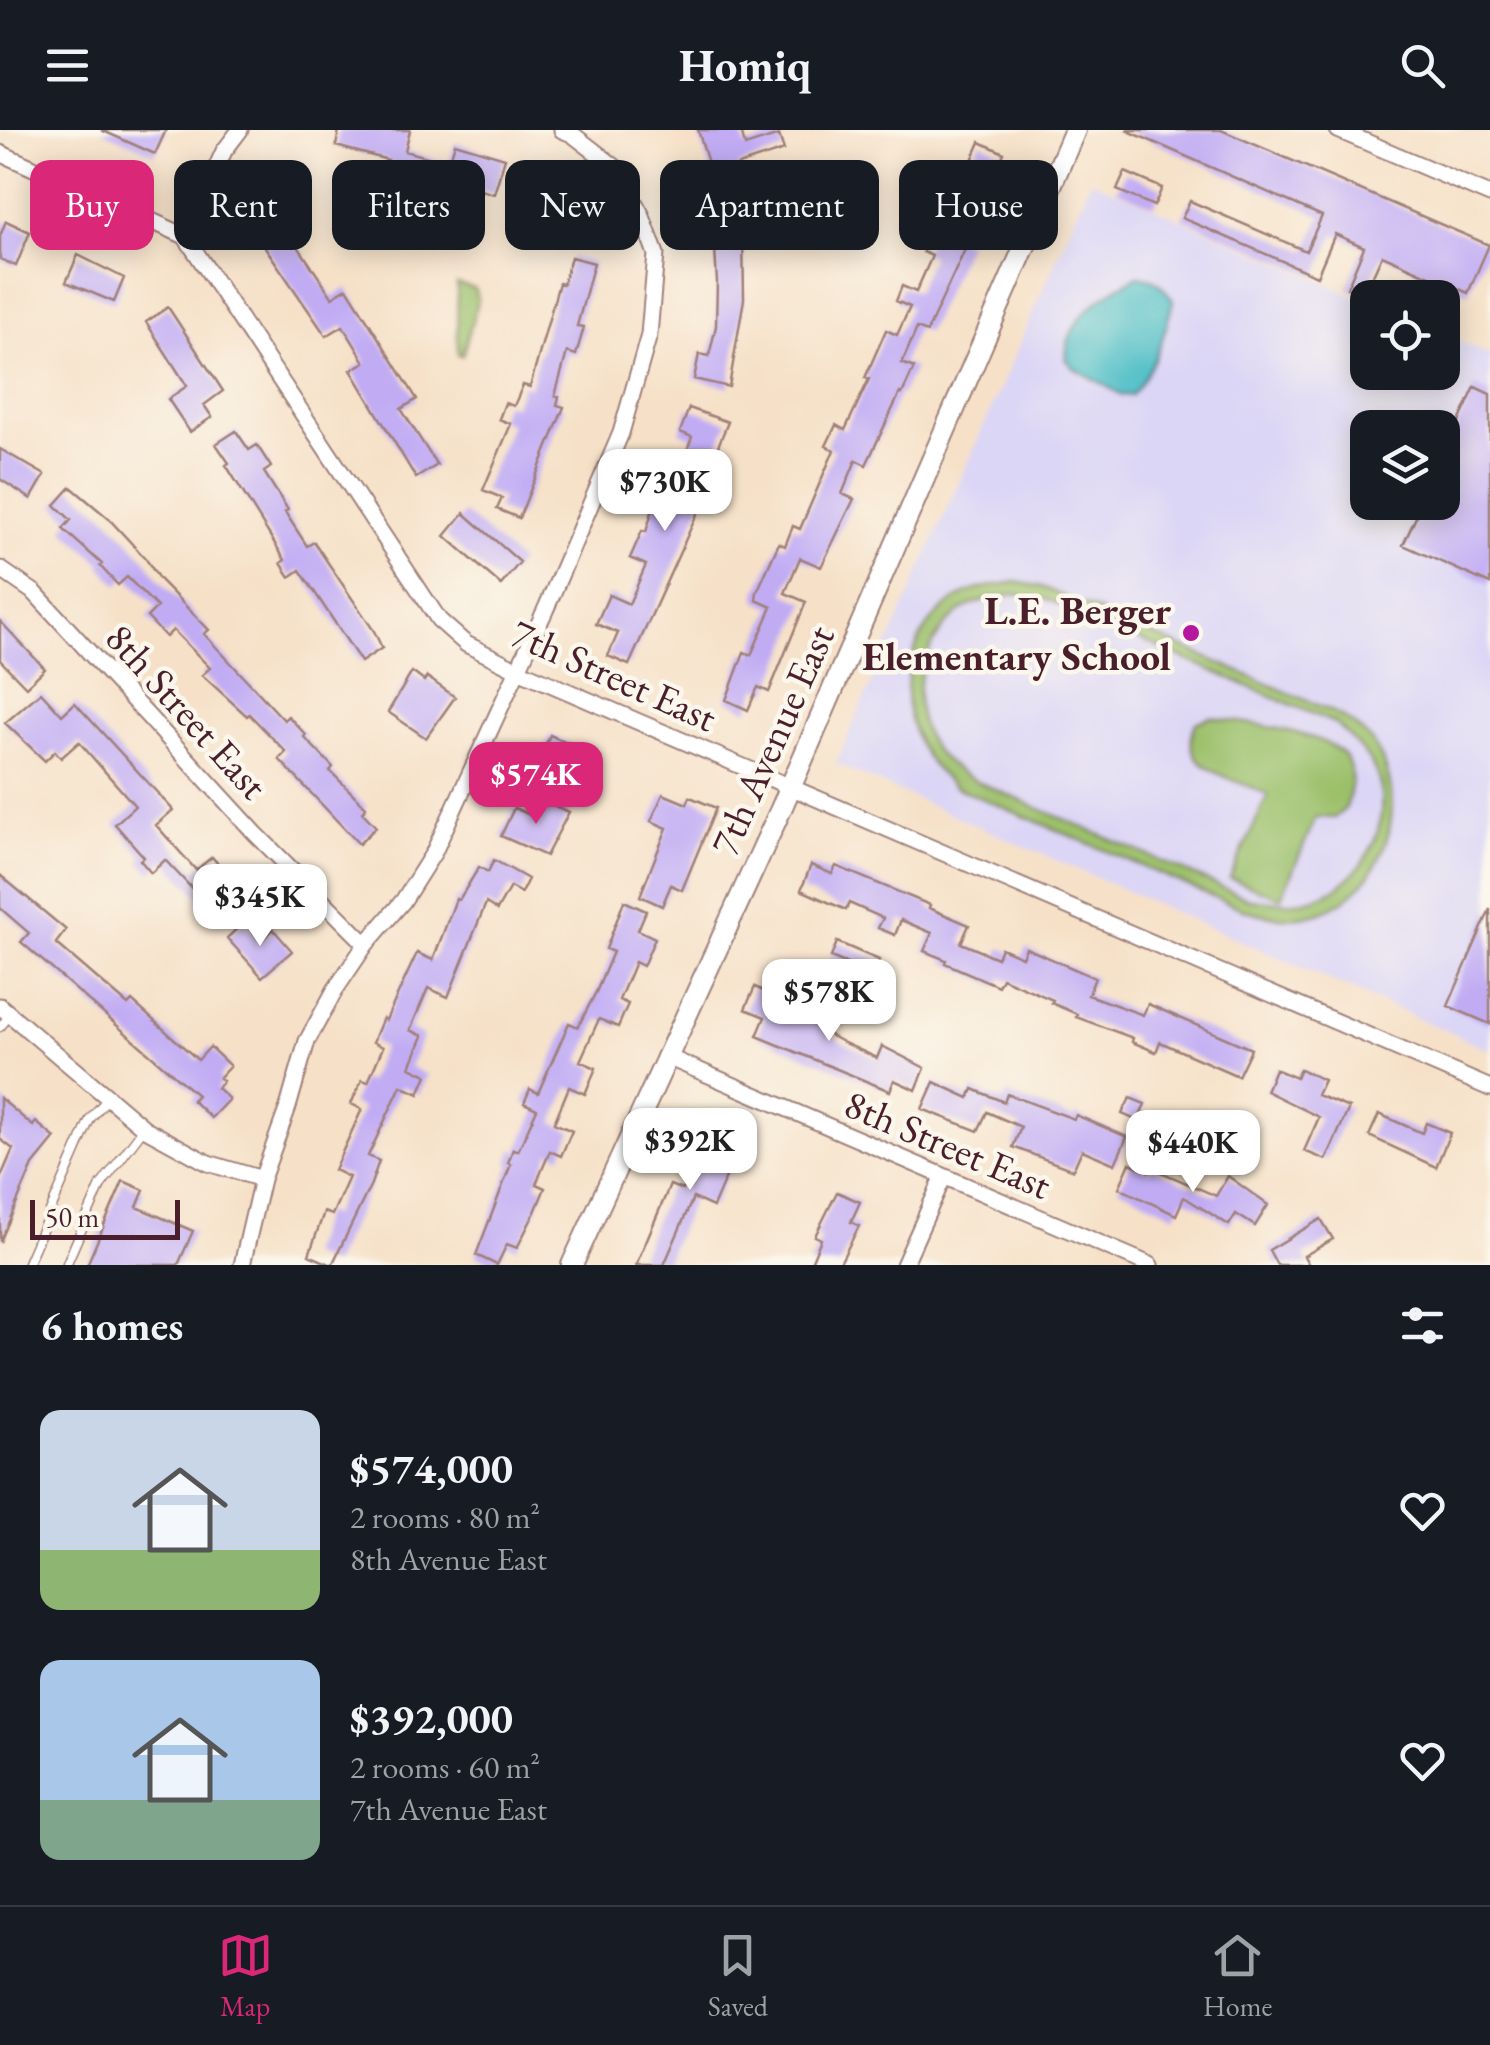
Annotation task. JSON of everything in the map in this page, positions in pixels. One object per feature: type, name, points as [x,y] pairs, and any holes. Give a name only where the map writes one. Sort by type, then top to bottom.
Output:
[{"type":"street","points":[[219,160],[240,130]]},
{"type":"street","points":[[242,1265],[262,1179],[307,1041],[366,944],[402,901],[434,852],[621,433],[649,335],[656,254],[615,168],[562,130]]},
{"type":"street","name":"7th Avenue East","points":[[572,1265],[790,788],[1076,130]]},
{"type":"street","points":[[1338,130],[1490,195]]},
{"type":"street","points":[[0,152],[174,231]]},
{"type":"street","name":"7th Street East","points":[[194,250],[439,620],[466,644],[790,788],[1490,1088]]},
{"type":"street","name":"8th Street East","points":[[0,569],[36,593],[256,834],[366,944]]},
{"type":"street","points":[[3,1016],[144,1128],[208,1163],[262,1179]]},
{"type":"street","name":"8th Street East","points":[[666,1056],[1150,1265]]},
{"type":"street","points":[[904,1265],[943,1178]]},
{"type":"lane","points":[[27,1265],[90,1119],[108,1098]]},
{"type":"lane","points":[[67,1262],[101,1184],[144,1128]]},
{"type":"shaded area","name":"L.E. Berger Elementary School","points":[[1091,180],[1350,294],[1350,390],[1460,390],[1460,342],[1490,355],[1490,1050],[836,764]]},
{"type":"green space","points":[[457,284],[475,289],[478,301],[462,356],[458,355]]},
{"type":"green space","points":[[1016,582],[1042,587],[1336,713],[1355,726],[1380,755],[1389,779],[1392,804],[1382,853],[1369,875],[1332,908],[1299,917],[1260,914],[955,787],[934,768],[919,744],[910,721],[908,673],[926,628],[942,610],[969,592]],"holes":[[[1017,594],[1046,599],[1336,724],[1371,763],[1378,778],[1381,814],[1361,865],[1334,889],[1309,900],[1249,899],[978,782],[948,763],[926,735],[919,701],[924,665],[939,633],[964,609],[983,601]]]},
{"type":"green space","points":[[1210,717],[1301,734],[1334,747],[1348,762],[1351,782],[1346,808],[1334,818],[1316,817],[1281,898],[1230,878],[1268,795],[1211,770],[1200,761],[1191,739],[1196,723]]},
{"type":"water","points":[[1138,276],[1159,283],[1173,301],[1158,351],[1131,396],[1122,395],[1074,368],[1066,359],[1080,318],[1101,299]]},
{"type":"building","points":[[101,130],[166,130],[155,154]]},
{"type":"building","points":[[339,130],[410,130],[405,151],[438,160],[388,160],[336,146]]},
{"type":"building","points":[[698,130],[741,130],[745,146],[779,135],[784,150],[753,160],[707,160]]},
{"type":"building","points":[[1126,130],[1221,130],[1489,245],[1468,293],[1460,289],[1460,280],[1439,280],[1382,255],[1371,280],[1350,280],[1364,247],[1335,234],[1317,276],[1182,218],[1190,201],[1306,251],[1322,216]]},
{"type":"building","points":[[980,142],[1004,153],[1001,160],[972,160]]},
{"type":"building","points":[[455,143],[505,158],[494,194],[485,191],[485,160],[450,160]]},
{"type":"building","points":[[1125,172],[1162,188],[1154,206],[1117,190]]},
{"type":"building","points":[[6,221],[30,232],[16,266],[0,259],[0,236]]},
{"type":"building","points":[[267,250],[300,250],[332,297],[347,288],[417,399],[401,409],[437,465],[416,478],[351,370],[365,362],[343,326],[326,336]]},
{"type":"building","points":[[715,250],[743,250],[744,299],[729,387],[694,379],[699,354],[709,356],[716,326]]},
{"type":"building","points":[[965,250],[927,332],[917,328],[902,363],[914,368],[866,465],[856,460],[842,494],[854,499],[821,567],[800,558],[785,593],[806,602],[769,692],[758,687],[748,710],[726,700],[744,652],[751,655],[772,607],[756,600],[757,592],[779,543],[785,546],[793,526],[800,529],[834,450],[826,446],[836,425],[845,430],[886,330],[897,335],[910,307],[896,301],[902,286],[916,292],[932,256],[923,252]]},
{"type":"building","points":[[78,255],[124,278],[114,302],[66,282]]},
{"type":"building","points":[[571,257],[594,263],[577,326],[584,327],[576,355],[567,352],[555,396],[559,397],[557,405],[564,407],[519,518],[497,509],[502,498],[483,490],[511,424],[499,419],[505,403],[514,406],[523,385],[530,387],[559,283],[563,284]]},
{"type":"building","points":[[168,307],[223,391],[204,405],[212,417],[190,432],[168,399],[187,386],[146,322]]},
{"type":"building","points":[[1475,387],[1490,394],[1490,584],[1403,545],[1415,520],[1460,520],[1460,420]]},
{"type":"building","points":[[689,408],[728,422],[704,480],[709,482],[698,512],[629,665],[608,656],[618,633],[596,624],[609,595],[629,604],[646,565],[630,558],[642,531],[646,532],[665,468],[679,473],[692,437],[680,432]]},
{"type":"building","points":[[236,431],[249,450],[257,445],[271,467],[264,472],[288,510],[285,512],[307,546],[314,542],[374,631],[382,648],[361,662],[300,570],[290,577],[281,563],[285,560],[226,465],[229,463],[216,444]]},
{"type":"building","points":[[0,449],[45,475],[31,499],[0,479]]},
{"type":"building","points":[[71,487],[108,518],[146,559],[159,579],[209,630],[204,634],[284,720],[288,716],[306,735],[333,767],[330,771],[366,807],[362,812],[376,827],[359,844],[279,759],[286,752],[249,714],[202,675],[210,668],[173,630],[166,637],[147,617],[157,607],[127,577],[118,585],[102,564],[63,529],[71,520],[55,505]]},
{"type":"building","points":[[464,513],[520,562],[501,585],[445,536]]},
{"type":"building","points":[[0,621],[45,669],[26,687],[0,660]]},
{"type":"building","points":[[412,672],[424,681],[427,677],[455,697],[426,738],[388,712]]},
{"type":"building","points":[[41,692],[62,715],[75,703],[173,810],[156,825],[196,870],[212,857],[229,876],[222,883],[237,900],[218,916],[165,860],[151,873],[140,860],[144,857],[115,824],[135,806],[79,742],[61,758],[55,751],[45,761],[5,723]]},
{"type":"building","points":[[550,735],[601,758],[590,783],[538,762]]},
{"type":"building","points":[[663,794],[687,804],[690,797],[716,808],[682,890],[671,885],[662,906],[640,896],[667,828],[651,821]]},
{"type":"building","points":[[537,799],[569,812],[546,856],[501,836],[514,808],[530,815]]},
{"type":"building","points":[[494,860],[528,879],[521,893],[510,887],[497,910],[486,903],[448,997],[428,988],[410,1030],[423,1036],[410,1067],[427,1075],[419,1094],[401,1086],[368,1156],[379,1161],[371,1184],[332,1265],[309,1255],[324,1212],[332,1215],[349,1177],[334,1170],[362,1109],[351,1104],[362,1080],[368,1082],[383,1047],[373,1042],[417,953],[433,960],[456,899],[459,900],[479,867],[488,872]]},
{"type":"building","points":[[811,865],[832,874],[836,866],[969,925],[961,943],[997,958],[1001,948],[1022,957],[1026,948],[1095,978],[1088,995],[1143,1015],[1148,1004],[1251,1049],[1238,1076],[1160,1042],[1156,1052],[1132,1042],[1133,1038],[1076,1017],[1077,1014],[1051,1003],[1053,1000],[1002,978],[998,986],[924,951],[932,933],[901,920],[895,935],[878,928],[883,918],[849,903],[846,910],[801,890]]},
{"type":"building","points":[[0,875],[66,930],[56,943],[128,1005],[132,1001],[198,1060],[210,1047],[230,1066],[219,1078],[223,1081],[217,1088],[229,1099],[211,1118],[192,1100],[197,1095],[21,942],[29,933],[0,908]]},
{"type":"building","points":[[624,901],[646,911],[638,930],[655,938],[643,966],[635,962],[619,1000],[628,1004],[618,1027],[599,1019],[580,1061],[596,1068],[585,1094],[569,1087],[554,1123],[572,1131],[561,1156],[550,1151],[536,1184],[545,1188],[535,1212],[517,1248],[507,1244],[497,1265],[476,1255],[511,1164],[508,1163],[513,1149],[518,1151],[537,1109],[524,1103],[530,1089],[538,1093],[569,1023],[578,1027],[597,990],[613,952],[606,949]]},
{"type":"building","points":[[1490,909],[1490,1024],[1448,1006]]},
{"type":"building","points":[[244,922],[261,941],[273,929],[292,951],[262,977],[227,938]]},
{"type":"building","points":[[837,942],[879,960],[873,975],[831,957]]},
{"type":"building","points":[[755,987],[832,1024],[828,1034],[844,1043],[877,1058],[882,1046],[925,1068],[916,1090],[894,1080],[890,1091],[757,1036],[765,1017],[745,1009]]},
{"type":"building","points":[[1275,1069],[1296,1078],[1300,1069],[1324,1080],[1317,1095],[1349,1108],[1326,1160],[1304,1151],[1319,1117],[1266,1091]]},
{"type":"building","points":[[934,1082],[969,1098],[973,1089],[1004,1102],[1007,1094],[1074,1119],[1076,1115],[1127,1137],[1115,1164],[1082,1150],[1073,1170],[1013,1147],[1021,1127],[987,1112],[978,1131],[922,1109]]},
{"type":"building","points":[[0,1098],[33,1126],[36,1122],[55,1138],[33,1165],[0,1242],[0,1179],[13,1149],[0,1139]]},
{"type":"building","points":[[1130,1098],[1145,1104],[1138,1121],[1122,1114]]},
{"type":"building","points":[[1379,1114],[1422,1133],[1426,1123],[1450,1133],[1436,1167],[1369,1136]]},
{"type":"building","points":[[698,1125],[740,1144],[713,1207],[693,1198],[664,1265],[636,1265],[670,1185],[682,1190],[699,1152],[689,1147]]},
{"type":"building","points":[[1130,1163],[1150,1172],[1152,1168],[1216,1196],[1228,1176],[1268,1205],[1255,1226],[1236,1214],[1229,1225],[1184,1197],[1176,1215],[1119,1188]]},
{"type":"building","points":[[123,1181],[144,1190],[137,1207],[193,1231],[178,1265],[87,1265]]},
{"type":"building","points":[[837,1192],[860,1202],[851,1222],[859,1226],[839,1265],[810,1265],[821,1239],[815,1236]]},
{"type":"building","points":[[1321,1219],[1333,1239],[1304,1256],[1309,1265],[1277,1265],[1269,1250]]},
{"type":"place","name":"L.E. Berger Elementary School","points":[[1191,633]]}]
